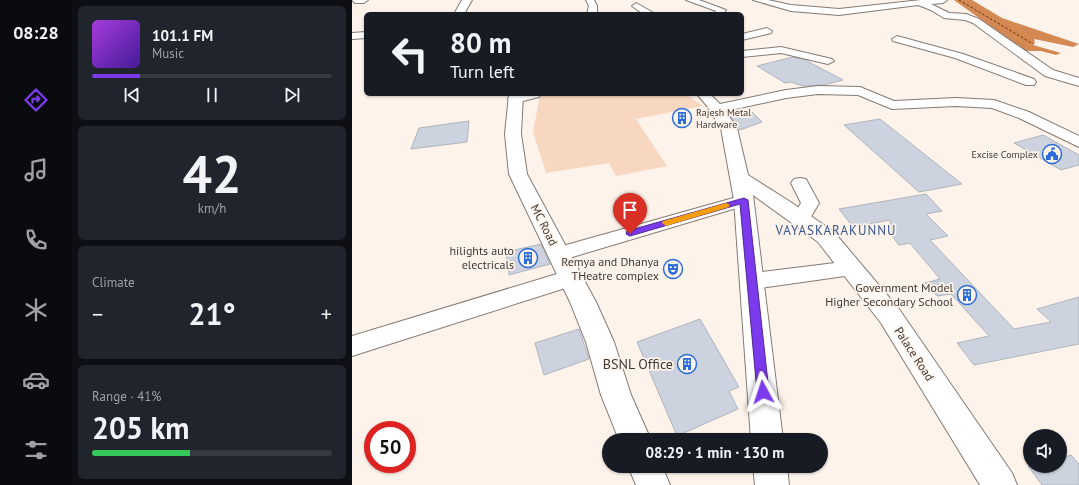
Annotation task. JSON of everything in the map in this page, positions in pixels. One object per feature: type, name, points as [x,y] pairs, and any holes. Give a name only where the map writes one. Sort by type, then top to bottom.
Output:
[{"type":"main road","points":[[460,12],[467,0]]},
{"type":"main road","points":[[352,36],[364,35]]},
{"type":"main road","name":"MC Road","points":[[522,96],[512,125],[514,156],[518,174],[583,302],[600,342],[616,395],[631,433]]},
{"type":"main road","points":[[710,102],[729,128],[741,189],[753,281],[767,433]]},
{"type":"main road","name":"Palace Road","points":[[741,189],[801,218],[826,237],[890,316],[1000,485]]},
{"type":"main road","points":[[648,473],[653,485]]},
{"type":"main road","points":[[771,473],[772,485]]},
{"type":"street","points":[[355,0],[364,0]]},
{"type":"street","points":[[590,0],[593,6],[592,12]]},
{"type":"street","points":[[690,0],[722,10],[720,12]]},
{"type":"street","points":[[757,0],[791,8],[839,12],[943,0]]},
{"type":"street","points":[[919,3],[934,8],[947,16],[966,17],[976,21],[1049,73],[1079,82]]},
{"type":"street","points":[[636,6],[646,12]]},
{"type":"street","points":[[744,37],[767,31]]},
{"type":"street","points":[[897,39],[959,56],[1030,82]]},
{"type":"street","points":[[744,54],[781,50],[828,61]]},
{"type":"street","points":[[1016,89],[1049,73]]},
{"type":"street","points":[[710,102],[786,94],[846,90],[860,91],[892,105],[988,103],[1008,107],[1079,142]]},
{"type":"street","points":[[988,103],[1002,96]]},
{"type":"street","points":[[800,183],[810,203],[801,218]]},
{"type":"street","points":[[559,254],[741,189]]},
{"type":"street","points":[[753,281],[851,269]]},
{"type":"street","points":[[352,346],[570,278]]},
{"type":"shaded area","points":[[954,0],[972,0],[1002,18],[1079,44],[1073,47],[1034,39],[1035,43],[1033,45],[1061,53],[1056,55],[1041,51],[1025,51]]},
{"type":"shaded area","points":[[540,96],[689,96],[703,106],[636,119],[667,166],[616,176],[609,163],[546,173],[533,132]]},
{"type":"building","points":[[793,57],[805,60],[843,80],[824,85],[803,86],[791,82],[785,83],[757,66]]},
{"type":"building","points":[[751,111],[762,122],[740,130],[728,113]]},
{"type":"building","points":[[880,119],[962,184],[919,192],[844,125]]},
{"type":"building","points":[[469,121],[467,142],[411,149],[419,128]]},
{"type":"building","name":"Excise Complex","points":[[1043,135],[1079,155],[1079,165],[1061,170],[1014,143]]},
{"type":"building","points":[[926,194],[942,211],[926,214],[948,236],[930,240],[1014,329],[1051,322],[1037,309],[1079,297],[1079,344],[974,365],[957,343],[989,336],[951,294],[937,296],[925,283],[940,279],[910,243],[899,245],[892,236],[890,220],[853,227],[839,209]]},
{"type":"building","name":"hilights auto electricals","points":[[541,244],[550,264],[509,275],[506,252]]},
{"type":"building","name":"BSNL Office","points":[[700,319],[739,387],[729,391],[738,409],[684,433],[676,433],[637,342]]},
{"type":"building","points":[[579,329],[589,359],[544,375],[535,343]]},
{"type":"building","points":[[1071,455],[1079,464],[1079,485],[1042,485],[1033,473],[1067,473],[1067,456]]},
{"type":"ferry route","points":[[959,0],[1033,44]]},
{"type":"slow traffic","points":[[666,223],[726,205]]},
{"type":"place","name":"Rajesh Metal Hardware","points":[[682,118]]},
{"type":"place","name":"Excise Complex","points":[[1052,154]]},
{"type":"place","name":"hilights auto electricals","points":[[528,258]]},
{"type":"place","name":"Remya and Dhanya THeatre complex","points":[[673,269]]},
{"type":"place","name":"Government Model Higher Secondary School","points":[[967,295]]},
{"type":"place","name":"BSNL Office","points":[[687,364]]},
{"type":"district","name":"VAYASKARAKUNNU","points":[[836,230]]},
{"type":"route","points":[[630,234],[744,200],[763,392]]}]
